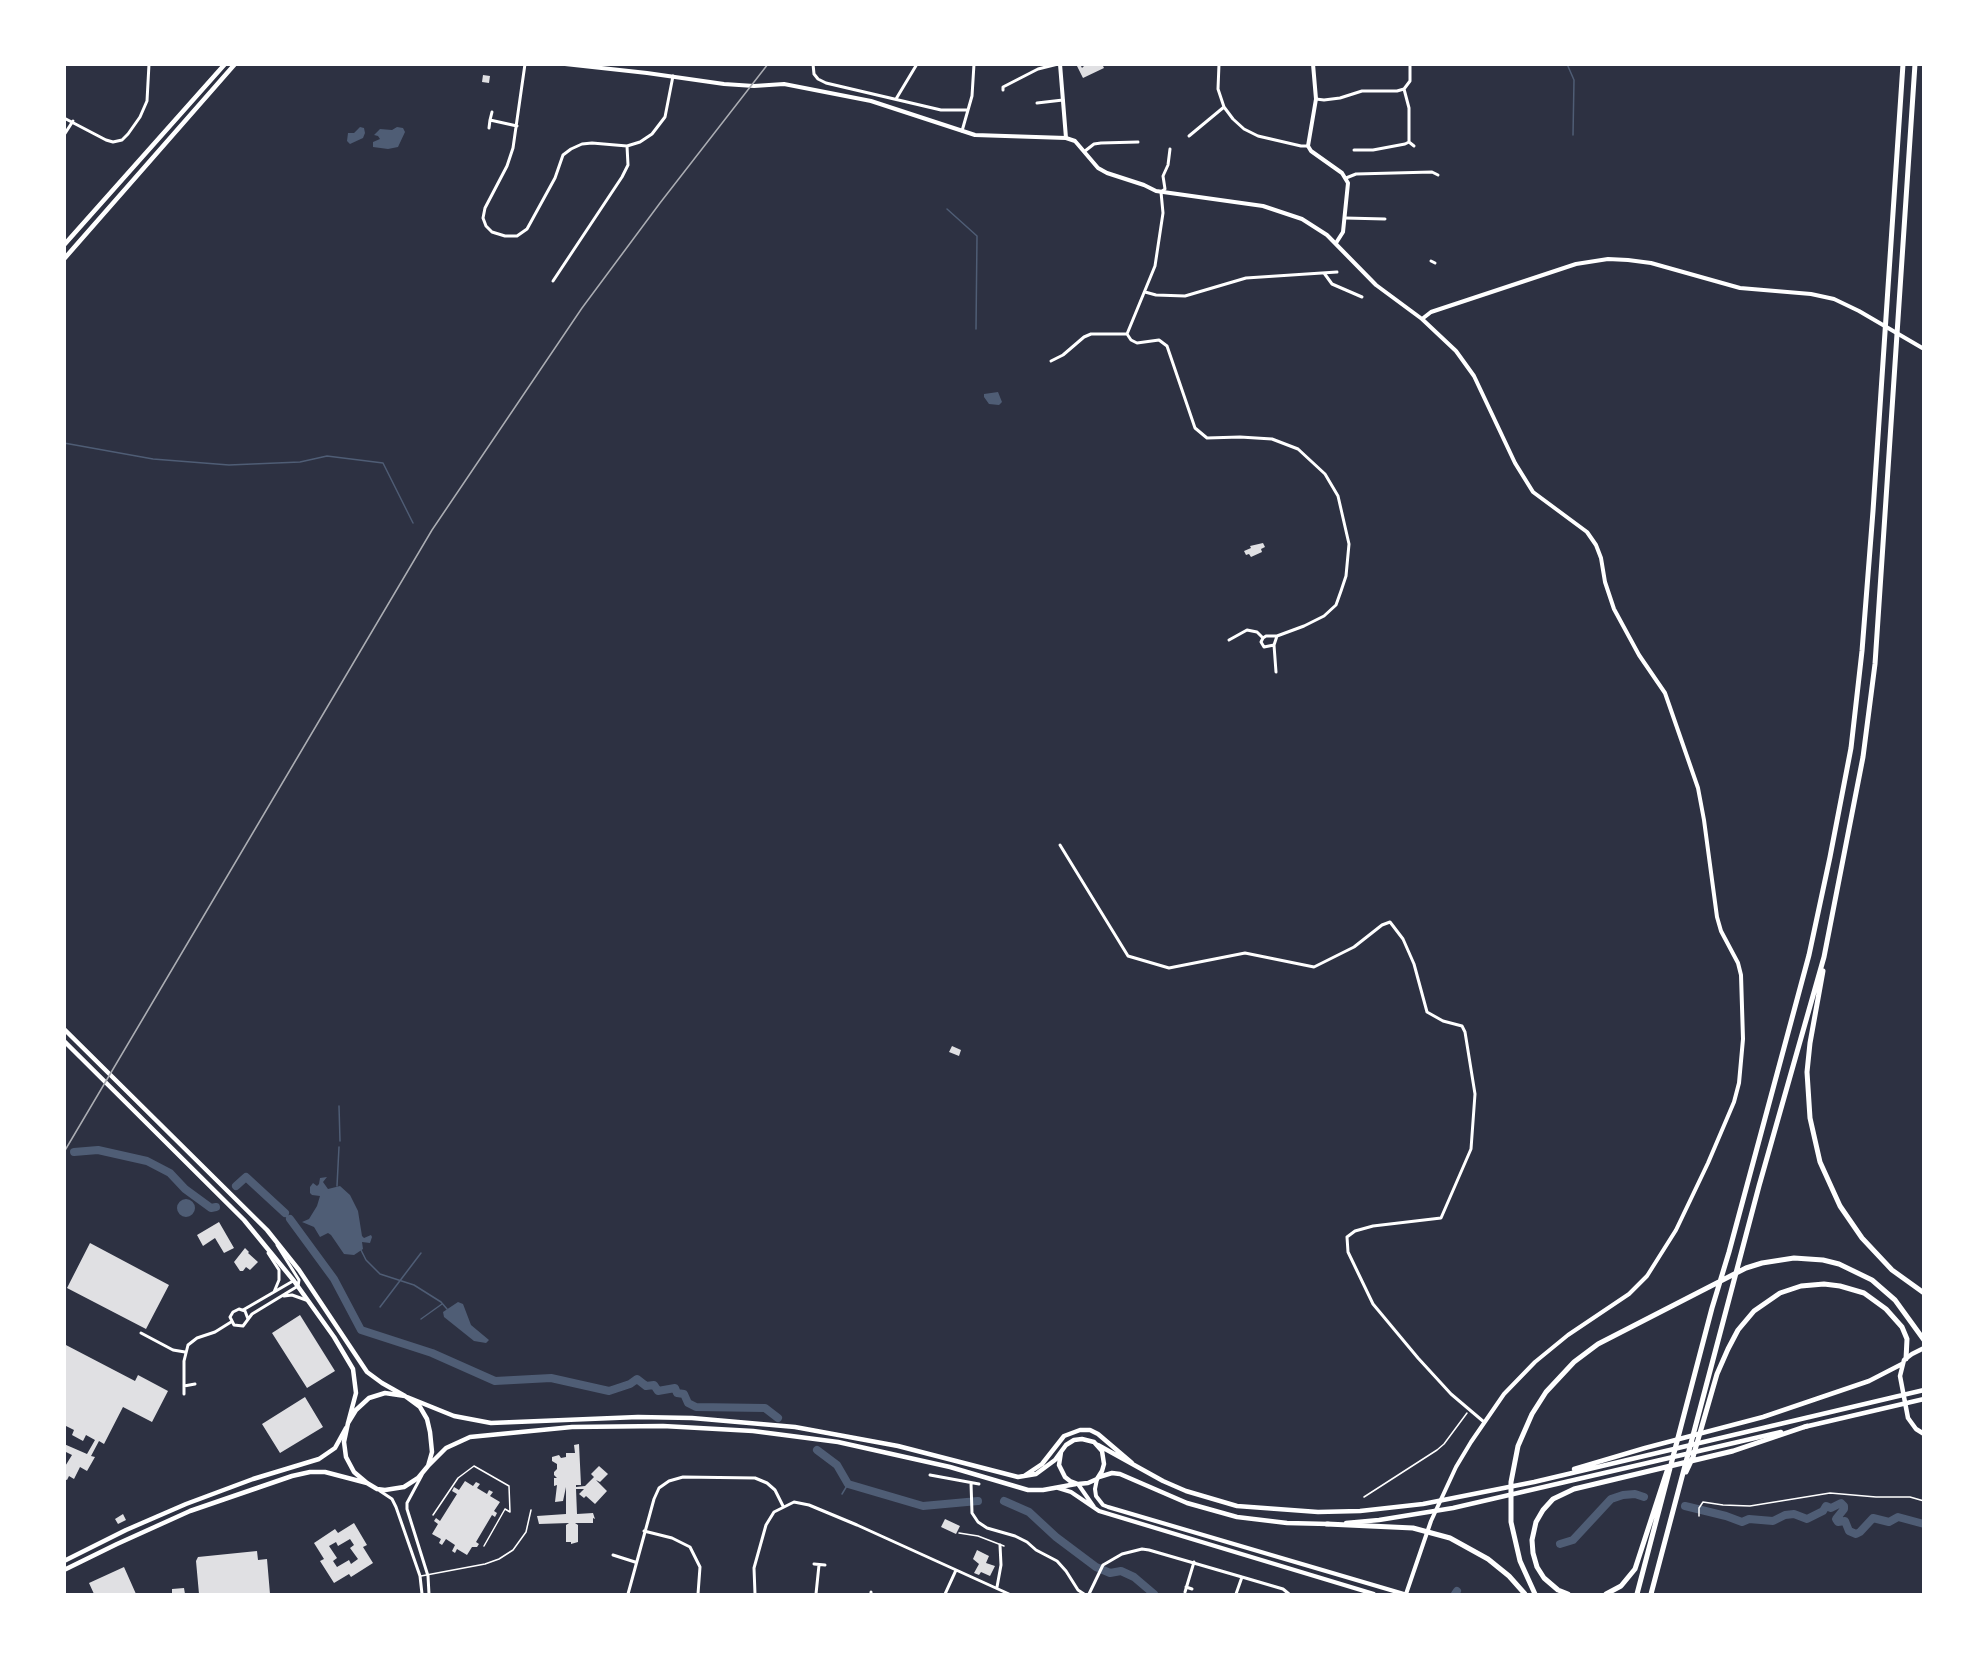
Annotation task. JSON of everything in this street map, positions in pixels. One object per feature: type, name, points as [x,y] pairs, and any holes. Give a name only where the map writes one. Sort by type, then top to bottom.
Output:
[{"type":"highway","points":[[64,245],[225,64]]},
{"type":"highway","points":[[64,259],[235,64]]},
{"type":"highway","points":[[1606,1594],[1621,1586],[1635,1569],[1675,1454],[1712,1308],[1730,1252],[1809,955],[1830,857],[1851,748],[1862,651],[1874,511],[1903,64]]},
{"type":"highway","points":[[1651,1594],[1742,1249],[1824,957],[1863,757],[1875,664],[1916,64]]},
{"type":"highway","points":[[1824,957],[1807,1072],[1810,1118],[1818,1153],[1836,1198],[1856,1230],[1892,1270],[1923,1293]]},
{"type":"highway","points":[[64,1029],[271,1235],[308,1282],[367,1372],[406,1396],[454,1416],[482,1423],[638,1417],[692,1418],[795,1427],[898,1446],[1009,1476],[1022,1477],[1046,1468],[1070,1442],[1078,1439],[1090,1440],[1141,1470],[1186,1491],[1237,1506],[1318,1512],[1383,1509],[1423,1504],[1534,1482],[1923,1390]]},
{"type":"highway","points":[[64,1041],[260,1238],[297,1282],[342,1348],[355,1375],[355,1398],[344,1442],[346,1457],[354,1472],[367,1484]]},
{"type":"highway","points":[[1535,1594],[1518,1554],[1510,1514],[1512,1474],[1518,1446],[1532,1414],[1551,1386],[1575,1362],[1613,1335],[1746,1268],[1794,1258],[1810,1258],[1839,1264],[1872,1280],[1895,1300],[1923,1340]]},
{"type":"highway","points":[[1680,1485],[1693,1457],[1722,1361],[1738,1330],[1759,1306],[1779,1293],[1793,1288],[1833,1285],[1855,1290],[1874,1299],[1892,1314],[1902,1327],[1907,1339],[1900,1384],[1907,1414],[1913,1426],[1923,1434]]},
{"type":"highway","points":[[1534,1482],[1645,1448],[1763,1417],[1869,1381],[1923,1348]]},
{"type":"highway","points":[[64,1561],[126,1530],[186,1504],[253,1479],[319,1459],[334,1448],[360,1405],[374,1396],[386,1393],[406,1396],[420,1407],[427,1419],[432,1452],[429,1466]]},
{"type":"highway","points":[[1327,1524],[1453,1508],[1923,1399]]},
{"type":"highway","points":[[64,1570],[190,1511],[292,1476],[310,1472],[325,1472],[385,1490],[400,1488],[414,1481],[446,1448],[470,1437],[572,1427],[694,1426],[838,1442],[940,1465],[1024,1489],[1043,1490],[1088,1484],[1112,1473],[1120,1474],[1187,1503],[1237,1517],[1287,1523],[1413,1528],[1460,1542],[1488,1558],[1525,1594]]},
{"type":"highway","points":[[1568,1594],[1552,1586],[1544,1578],[1533,1553],[1532,1540],[1536,1522],[1553,1499],[1574,1489],[1733,1451],[1807,1426]]},
{"type":"highway","points":[[1022,1477],[1042,1464],[1064,1436],[1080,1430],[1090,1430],[1098,1434],[1141,1470]]},
{"type":"highway","points":[[1098,1445],[1104,1457],[1102,1471],[1098,1478]]},
{"type":"highway","points":[[1061,1452],[1059,1458],[1061,1471],[1070,1481],[1077,1484]]},
{"type":"highway","points":[[1637,1594],[1663,1489]]},
{"type":"street","points":[[64,118],[106,140],[113,142],[122,140],[140,117],[147,101],[149,64]]},
{"type":"street","points":[[525,64],[517,126],[507,166],[485,208],[483,218],[486,226],[492,232],[505,236],[517,236],[526,229],[555,178],[563,155],[571,149],[592,143],[627,146],[640,142],[652,134],[665,117],[673,76]]},
{"type":"street","points":[[565,64],[724,84],[754,86],[784,84],[845,95],[962,131],[990,137],[1066,138],[1075,141],[1098,168],[1161,192],[1245,203],[1277,210],[1302,219],[1336,244],[1376,285],[1422,319],[1456,351],[1482,392],[1510,454],[1533,492],[1587,532],[1596,545],[1614,609],[1639,655],[1665,693],[1672,709],[1698,788],[1717,917],[1721,931],[1738,963],[1743,986],[1743,1060],[1734,1102],[1708,1163],[1676,1230],[1647,1276],[1629,1294],[1568,1335],[1534,1362],[1509,1389],[1484,1422],[1456,1467],[1431,1521],[1405,1594],[1103,1505],[1095,1493],[1098,1478]]},
{"type":"street","points":[[813,64],[814,74],[826,83],[941,110],[967,110]]},
{"type":"street","points":[[896,99],[917,64]]},
{"type":"street","points":[[962,131],[972,96],[974,64]]},
{"type":"street","points":[[1002,87],[1038,69],[1059,64],[1066,138]]},
{"type":"street","points":[[1219,64],[1218,89],[1224,107],[1241,127],[1258,136],[1308,146]]},
{"type":"street","points":[[1313,64],[1316,99],[1308,146],[1311,151],[1342,173],[1348,183],[1343,232],[1336,244]]},
{"type":"street","points":[[1316,99],[1340,98],[1362,90],[1397,91],[1404,88],[1410,81],[1410,64]]},
{"type":"street","points":[[1404,88],[1409,108],[1409,142]]},
{"type":"street","points":[[1042,108],[1039,103],[1063,100]]},
{"type":"street","points":[[1189,136],[1224,107]]},
{"type":"street","points":[[489,128],[492,112]]},
{"type":"street","points":[[490,120],[517,126]]},
{"type":"street","points":[[64,135],[73,121]]},
{"type":"street","points":[[1085,151],[1094,144],[1138,142]]},
{"type":"street","points":[[1409,142],[1414,146]]},
{"type":"street","points":[[1358,156],[1356,150],[1373,150],[1409,142]]},
{"type":"street","points":[[553,281],[622,177],[628,165],[627,146]]},
{"type":"street","points":[[1126,334],[1155,266],[1163,213],[1161,192],[1165,189],[1163,176],[1168,165],[1170,150]]},
{"type":"street","points":[[1346,178],[1356,174],[1432,171],[1438,175]]},
{"type":"street","points":[[1345,218],[1385,219]]},
{"type":"street","points":[[1422,319],[1431,312],[1556,271],[1589,261],[1608,259],[1652,263],[1740,288],[1811,294],[1834,299],[1922,348]]},
{"type":"street","points":[[1145,292],[1156,295],[1185,296],[1246,278],[1337,272]]},
{"type":"street","points":[[1324,273],[1330,282],[1362,297]]},
{"type":"street","points":[[1051,361],[1091,334],[1126,334]]},
{"type":"street","points":[[1126,334],[1137,343],[1159,340],[1167,346],[1194,428],[1207,438],[1272,439],[1298,449],[1325,474],[1338,496],[1349,544],[1346,576],[1336,604],[1314,621],[1277,636],[1263,638]]},
{"type":"street","points":[[1229,640],[1247,630],[1257,632],[1263,638]]},
{"type":"street","points":[[1276,672],[1274,645],[1277,636]]},
{"type":"street","points":[[1263,638],[1261,642],[1264,647],[1274,645]]},
{"type":"street","points":[[1060,845],[1128,956],[1169,968],[1245,953],[1314,967],[1354,947],[1389,922],[1403,939],[1414,964],[1427,1012],[1434,1018],[1459,1024],[1464,1028],[1475,1094],[1471,1149],[1443,1216],[1436,1220],[1373,1226],[1349,1233],[1346,1243],[1347,1252],[1373,1304],[1450,1394],[1484,1422]]},
{"type":"street","points":[[271,1235],[297,1282]]},
{"type":"street","points":[[260,1238],[279,1270],[279,1280],[273,1293]]},
{"type":"street","points":[[231,1322],[240,1327],[245,1324],[252,1314],[282,1296],[297,1282]]},
{"type":"street","points":[[231,1322],[230,1317],[233,1312],[243,1310],[297,1282],[308,1282]]},
{"type":"street","points":[[282,1296],[292,1294],[310,1303]]},
{"type":"street","points":[[243,1310],[248,1319]]},
{"type":"street","points":[[184,1394],[185,1352],[194,1339],[215,1332],[231,1322]]},
{"type":"street","points":[[141,1333],[174,1350],[185,1352]]},
{"type":"street","points":[[184,1386],[195,1384]]},
{"type":"street","points":[[423,1474],[407,1503],[407,1509],[428,1576],[429,1594]]},
{"type":"street","points":[[930,1474],[979,1484]]},
{"type":"street","points":[[628,1594],[644,1531],[659,1488],[669,1480],[677,1477],[756,1478],[775,1490],[783,1506]]},
{"type":"street","points":[[971,1483],[974,1517],[987,1528],[1015,1536],[1057,1561],[1078,1590],[1084,1594]]},
{"type":"street","points":[[1077,1484],[1099,1511]]},
{"type":"street","points":[[1058,1488],[1075,1495],[1099,1511],[1374,1594]]},
{"type":"street","points":[[376,1489],[392,1499],[396,1507],[420,1576],[422,1594]]},
{"type":"street","points":[[755,1594],[754,1568],[763,1535],[774,1512],[783,1506],[800,1502],[857,1524],[1009,1594]]},
{"type":"street","points":[[644,1531],[672,1538],[690,1547],[700,1567],[698,1594]]},
{"type":"street","points":[[1189,1540],[1192,1532]]},
{"type":"street","points":[[997,1588],[1002,1545]]},
{"type":"street","points":[[1089,1594],[1103,1565],[1122,1554],[1142,1549],[1242,1576],[1283,1589],[1289,1594]]},
{"type":"street","points":[[613,1555],[635,1562]]},
{"type":"street","points":[[1192,1589],[1185,1589],[1194,1562]]},
{"type":"street","points":[[814,1564],[825,1566]]},
{"type":"street","points":[[816,1594],[819,1565]]},
{"type":"street","points":[[945,1594],[956,1570]]},
{"type":"street","points":[[1236,1594],[1242,1576]]},
{"type":"lane","points":[[433,1515],[458,1478],[474,1466],[508,1486],[510,1512],[506,1509],[484,1546]]},
{"type":"lane","points":[[420,1576],[485,1564],[499,1559],[513,1550],[526,1532],[531,1510]]},
{"type":"lane","points":[[958,1533],[978,1536],[1002,1545]]},
{"type":"path","points":[[1364,1497],[1409,1470],[1444,1444],[1469,1410]]},
{"type":"path","points":[[1699,1516],[1699,1508],[1703,1502],[1750,1506],[1830,1493],[1910,1497],[1923,1501]]},
{"type":"water","points":[[360,127],[364,128],[363,138],[350,144],[347,141],[348,133],[354,133]]},
{"type":"water","points":[[397,127],[403,128],[405,132],[398,147],[388,149],[373,147],[373,142],[380,139],[374,135],[380,129],[392,130]]},
{"type":"water","points":[[998,392],[1002,402],[999,405],[989,404],[984,394]]},
{"type":"water","points":[[327,1177],[323,1182],[328,1189],[340,1186],[350,1195],[358,1211],[362,1236],[364,1238],[371,1235],[372,1237],[370,1243],[362,1242],[363,1249],[354,1255],[344,1254],[328,1233],[320,1237],[314,1227],[302,1222],[309,1219],[320,1196],[312,1195],[310,1187],[313,1183],[317,1186],[320,1178]]},
{"type":"water","points":[[186,1199],[192,1202],[195,1208],[192,1214],[186,1217],[180,1214],[177,1208],[180,1202]]},
{"type":"water","points":[[458,1302],[463,1304],[471,1325],[489,1340],[486,1343],[474,1341],[444,1317],[443,1312]]},
{"type":"building","points":[[1076,64],[1080,64],[1082,68],[1086,64],[1102,64],[1104,68],[1083,78]]},
{"type":"building","points":[[483,75],[490,76],[489,83],[482,82]]},
{"type":"building","points":[[1263,543],[1265,547],[1261,549],[1262,552],[1251,557],[1249,554],[1246,555],[1244,551],[1251,548],[1250,546]]},
{"type":"building","points":[[952,1046],[961,1050],[959,1056],[949,1052]]},
{"type":"building","points":[[219,1222],[234,1248],[224,1253],[215,1238],[203,1246],[197,1235]]},
{"type":"building","points":[[90,1243],[169,1285],[146,1329],[67,1288]]},
{"type":"building","points":[[245,1248],[258,1262],[250,1270],[246,1267],[240,1271],[234,1262]]},
{"type":"building","points":[[300,1315],[335,1371],[307,1388],[272,1333]]},
{"type":"building","points":[[64,1344],[135,1381],[138,1375],[168,1391],[152,1422],[123,1407],[104,1444],[99,1441],[91,1456],[95,1457],[87,1471],[80,1467],[74,1479],[69,1476],[67,1480],[64,1479],[64,1468],[72,1455],[64,1451],[64,1444],[87,1454],[95,1440],[86,1435],[83,1441],[72,1435],[74,1430],[64,1425]]},
{"type":"building","points":[[305,1397],[323,1427],[280,1453],[262,1424]]},
{"type":"building","points":[[579,1444],[581,1485],[576,1485],[576,1487],[585,1486],[594,1477],[591,1474],[599,1466],[608,1474],[600,1482],[596,1480],[607,1491],[595,1504],[586,1496],[584,1498],[579,1494],[584,1489],[576,1489],[577,1514],[593,1513],[595,1519],[593,1518],[593,1523],[575,1523],[578,1525],[578,1542],[571,1544],[571,1542],[566,1542],[566,1525],[569,1523],[539,1524],[537,1516],[566,1514],[566,1487],[563,1501],[555,1502],[557,1485],[554,1486],[554,1478],[557,1478],[554,1472],[557,1464],[552,1461],[552,1457],[559,1455],[561,1458],[566,1457],[566,1453],[575,1453],[574,1445]]},
{"type":"building","points":[[465,1481],[473,1486],[476,1482],[480,1484],[477,1488],[487,1494],[489,1490],[493,1492],[490,1496],[500,1502],[494,1511],[497,1513],[495,1517],[492,1515],[476,1542],[479,1544],[477,1547],[472,1547],[467,1555],[457,1549],[455,1553],[452,1551],[455,1545],[446,1539],[442,1545],[439,1543],[441,1539],[432,1534],[438,1524],[434,1521],[436,1518],[440,1521],[457,1494],[452,1491],[454,1487],[459,1490]]},
{"type":"building","points":[[123,1514],[126,1520],[118,1524],[115,1519]]},
{"type":"building","points":[[945,1519],[960,1526],[956,1534],[941,1527]]},
{"type":"building","points":[[354,1523],[367,1545],[363,1547],[373,1563],[351,1577],[349,1574],[334,1583],[320,1561],[324,1559],[314,1543],[335,1529],[338,1533]],"holes":[[[350,1539],[354,1545],[350,1548],[358,1559],[351,1564],[349,1560],[337,1567],[333,1561],[337,1558],[329,1546],[336,1542],[338,1546]]]},
{"type":"building","points":[[977,1550],[989,1556],[986,1563],[995,1566],[990,1576],[981,1572],[979,1575],[974,1573],[979,1564],[973,1559]]},
{"type":"building","points":[[257,1551],[258,1560],[267,1559],[270,1594],[199,1594],[196,1561],[198,1557]]},
{"type":"building","points":[[124,1567],[136,1594],[94,1594],[89,1583]]},
{"type":"building","points":[[184,1588],[185,1594],[172,1594],[172,1589]]},
{"type":"waterway","points":[[1567,64],[1574,80],[1573,135]]},
{"type":"waterway","points":[[947,209],[977,236],[976,329]]},
{"type":"waterway","points":[[64,443],[153,459],[229,465],[300,462],[327,456],[383,463],[413,523]]},
{"type":"waterway","points":[[339,1106],[340,1141]]},
{"type":"waterway","points":[[337,1186],[339,1147]]},
{"type":"waterway","points":[[74,1152],[98,1150],[147,1161],[170,1173],[185,1189],[211,1208],[216,1207]]},
{"type":"waterway","points":[[236,1186],[246,1177],[285,1213]]},
{"type":"waterway","points":[[290,1219],[334,1279],[361,1330],[432,1353],[495,1381],[551,1378],[609,1391],[630,1384],[637,1379],[646,1386],[654,1385],[658,1391],[675,1388],[677,1393],[684,1394],[688,1403],[696,1407],[765,1408],[778,1418]]},
{"type":"waterway","points":[[361,1250],[366,1260],[380,1274],[414,1285],[441,1302],[447,1309]]},
{"type":"waterway","points":[[380,1307],[421,1253]]},
{"type":"waterway","points":[[421,1319],[442,1304]]},
{"type":"waterway","points":[[817,1450],[837,1465],[848,1484],[923,1506],[978,1501]]},
{"type":"waterway","points":[[842,1494],[848,1484]]},
{"type":"waterway","points":[[1560,1544],[1573,1540],[1611,1499],[1635,1494],[1644,1497]]},
{"type":"waterway","points":[[1004,1501],[1029,1512],[1056,1537],[1096,1567],[1110,1573],[1121,1571],[1134,1577],[1154,1594]]},
{"type":"waterway","points":[[1685,1506],[1742,1522],[1749,1519],[1773,1521],[1785,1515],[1794,1514],[1807,1519],[1823,1511],[1826,1506],[1831,1508],[1841,1503],[1844,1509],[1836,1519],[1838,1522],[1845,1521],[1849,1531],[1856,1534],[1873,1518],[1889,1522],[1898,1517],[1924,1524]]},
{"type":"railway","points":[[64,1152],[432,530],[582,308],[768,64]]}]
